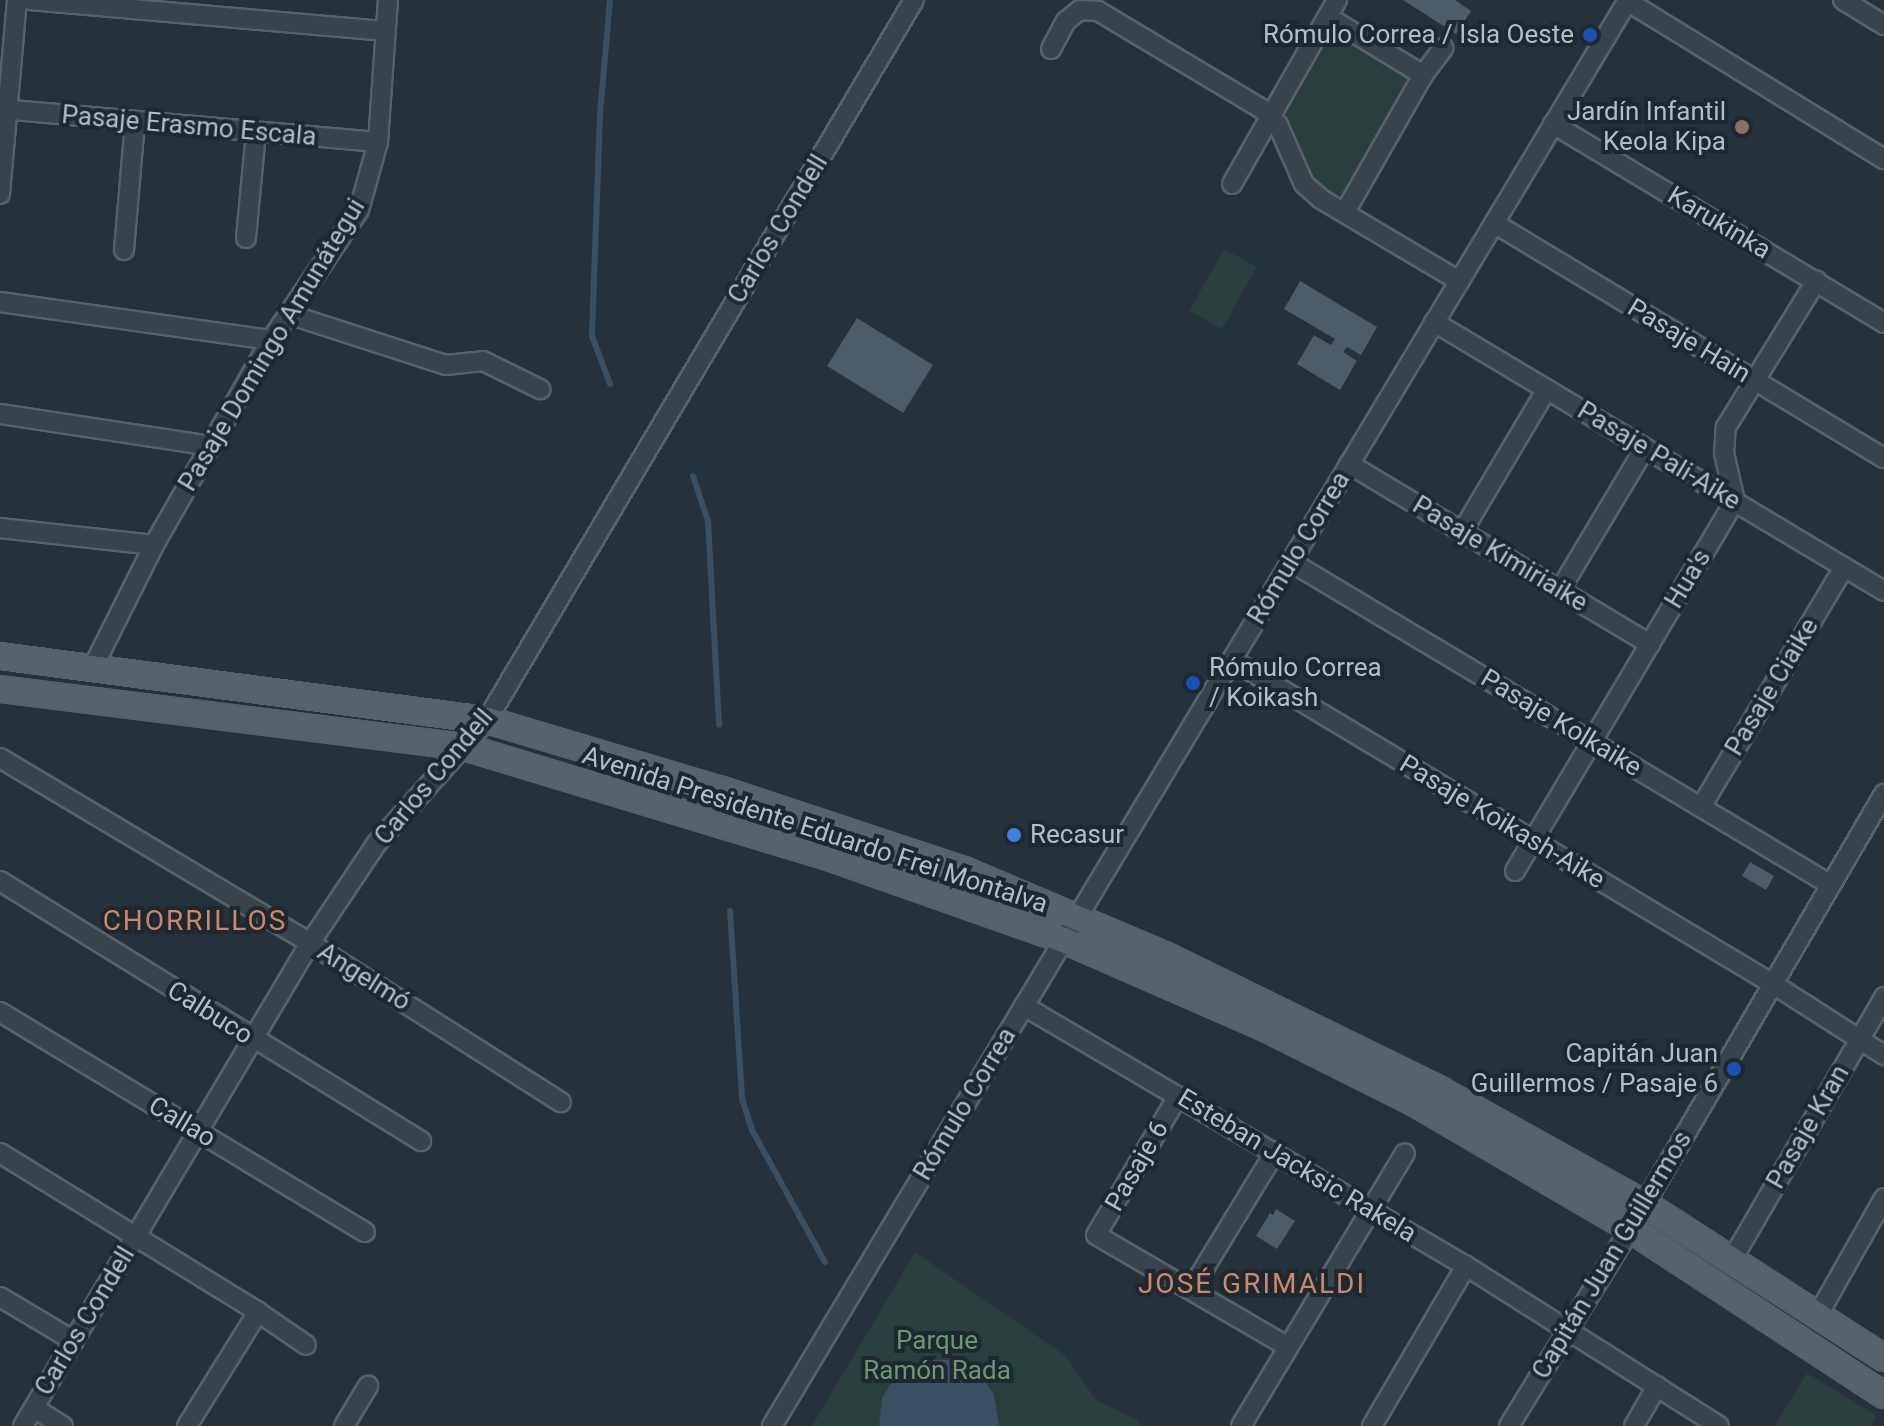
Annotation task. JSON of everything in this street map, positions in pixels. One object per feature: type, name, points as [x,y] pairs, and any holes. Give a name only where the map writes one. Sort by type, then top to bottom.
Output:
[{"type":"main road","name":"Avenida Presidente Eduardo Frei Montalva","points":[[0,656],[91,671],[487,720],[964,870],[1078,916],[1339,1038],[1645,1204],[1819,1313],[1884,1358]]},
{"type":"main road","name":"Avenida Presidente Eduardo Frei Montalva","points":[[0,689],[464,747],[825,856],[1064,940],[1187,992],[1339,1063],[1486,1143],[1630,1229],[1882,1390]]},
{"type":"street","points":[[0,194],[4,110],[17,0]]},
{"type":"street","points":[[30,0],[386,31]]},
{"type":"street","name":"Pasaje Domingo Amunátegui","points":[[91,671],[154,545],[271,340],[359,210],[378,142],[388,0]]},
{"type":"street","name":"Carlos Condell","points":[[23,1426],[310,943],[377,843],[487,720],[914,0]]},
{"type":"street","points":[[1843,0],[1884,25]]},
{"type":"street","points":[[1627,1],[1884,159]]},
{"type":"street","name":"Rómulo Correa","points":[[772,1426],[1627,1]]},
{"type":"street","points":[[1232,184],[1332,8],[1423,75]]},
{"type":"street","points":[[1051,49],[1066,21],[1080,10],[1098,11],[1271,117],[1304,184],[1459,281]]},
{"type":"street","points":[[1345,212],[1423,75],[1443,48]]},
{"type":"street","name":"Pasaje Erasmo Escala","points":[[4,110],[378,142]]},
{"type":"street","points":[[124,250],[135,121]]},
{"type":"street","name":"Karukinka","points":[[1553,124],[1884,323]]},
{"type":"street","points":[[246,238],[256,132]]},
{"type":"street","name":"Pasaje Hain","points":[[1494,223],[1884,458]]},
{"type":"street","points":[[1735,501],[1723,439],[1726,427],[1816,281]]},
{"type":"street","points":[[0,302],[271,340]]},
{"type":"street","points":[[288,314],[446,365],[483,361],[540,389]]},
{"type":"street","name":"Pasaje Pali-Aike","points":[[1434,322],[1884,591]]},
{"type":"street","points":[[1462,532],[1547,389]]},
{"type":"street","points":[[0,414],[212,446]]},
{"type":"street","points":[[1560,590],[1645,448]]},
{"type":"street","name":"Pasaje Kimiriaike","points":[[1349,464],[1650,644]]},
{"type":"street","name":"Hua's","points":[[1515,871],[1735,501]]},
{"type":"street","points":[[0,528],[154,545]]},
{"type":"street","name":"Pasaje Kolkaike","points":[[1291,562],[1831,885]]},
{"type":"street","name":"Pasaje Ciaike","points":[[1701,807],[1844,567]]},
{"type":"street","name":"Pasaje Koikash-Aike","points":[[1232,660],[1773,984],[1884,1055]]},
{"type":"street","name":"Angelmó","points":[[0,758],[310,943],[561,1102]]},
{"type":"street","name":"Capitán Juan Guillermos","points":[[1509,1426],[1645,1204],[1884,794]]},
{"type":"street","name":"Calbuco","points":[[0,881],[252,1040],[421,1141]]},
{"type":"street","name":"Pasaje Kran","points":[[1733,1258],[1884,997]]},
{"type":"street","name":"Esteban Jacksic Rakela","points":[[1024,1006],[1466,1266],[1719,1426]]},
{"type":"street","name":"Callao","points":[[0,1012],[365,1232]]},
{"type":"street","name":"Pasaje 6","points":[[1178,1096],[1096,1235],[1191,1290]]},
{"type":"street","points":[[1275,1152],[1191,1290],[1287,1346]]},
{"type":"street","points":[[0,1153],[258,1312],[306,1345]]},
{"type":"street","points":[[1241,1426],[1405,1153]]},
{"type":"street","points":[[1819,1313],[1884,1198]]},
{"type":"street","points":[[1372,1426],[1466,1266]]},
{"type":"street","points":[[0,1297],[74,1341]]},
{"type":"street","points":[[187,1426],[258,1312]]},
{"type":"street","points":[[344,1426],[368,1386]]},
{"type":"street","points":[[1634,1426],[1657,1386]]},
{"type":"street","points":[[34,1408],[63,1426]]},
{"type":"green space","points":[[1330,32],[1337,32],[1408,76],[1411,81],[1342,200],[1316,182],[1307,170],[1282,112]]},
{"type":"green space","points":[[1224,249],[1257,267],[1222,329],[1189,311]]},
{"type":"green space","name":"Parque Ramón Rada","points":[[915,1252],[1066,1356],[1096,1400],[1136,1419],[1142,1426],[812,1426]]},
{"type":"green space","points":[[1807,1373],[1877,1416],[1871,1426],[1775,1426]]},
{"type":"water","points":[[928,1360],[948,1360],[967,1366],[982,1378],[994,1394],[999,1426],[879,1426],[882,1398],[893,1380],[909,1367]]},
{"type":"building","points":[[1403,0],[1455,0],[1471,11],[1456,34]]},
{"type":"building","points":[[1300,281],[1377,327],[1361,355],[1347,347],[1343,352],[1357,361],[1340,390],[1297,364],[1314,335],[1331,345],[1335,339],[1284,309]]},
{"type":"building","points":[[857,318],[933,365],[903,413],[827,366]]},
{"type":"building","points":[[1750,862],[1774,876],[1766,890],[1742,876]]},
{"type":"building","points":[[1276,1209],[1295,1221],[1277,1249],[1256,1236],[1270,1213],[1273,1215]]},
{"type":"waterway","points":[[610,0],[600,115],[592,336],[610,384]]},
{"type":"waterway","points":[[693,476],[708,521],[719,725]]},
{"type":"waterway","points":[[730,911],[742,1099],[752,1130],[825,1262]]},
{"type":"place","name":"Rómulo Correa / Isla Oeste","points":[[1590,35]]},
{"type":"place","name":"Jardín Infantil Keola Kipa","points":[[1742,127]]},
{"type":"place","name":"Rómulo Correa / Koikash","points":[[1193,683]]},
{"type":"place","name":"Recasur","points":[[1014,835]]},
{"type":"place","name":"Capitán Juan Guillermos / Pasaje 6","points":[[1734,1069]]},
{"type":"district","name":"CHORRILLOS","points":[[195,921]]},
{"type":"district","name":"JOSÉ GRIMALDI","points":[[1252,1284]]}]
